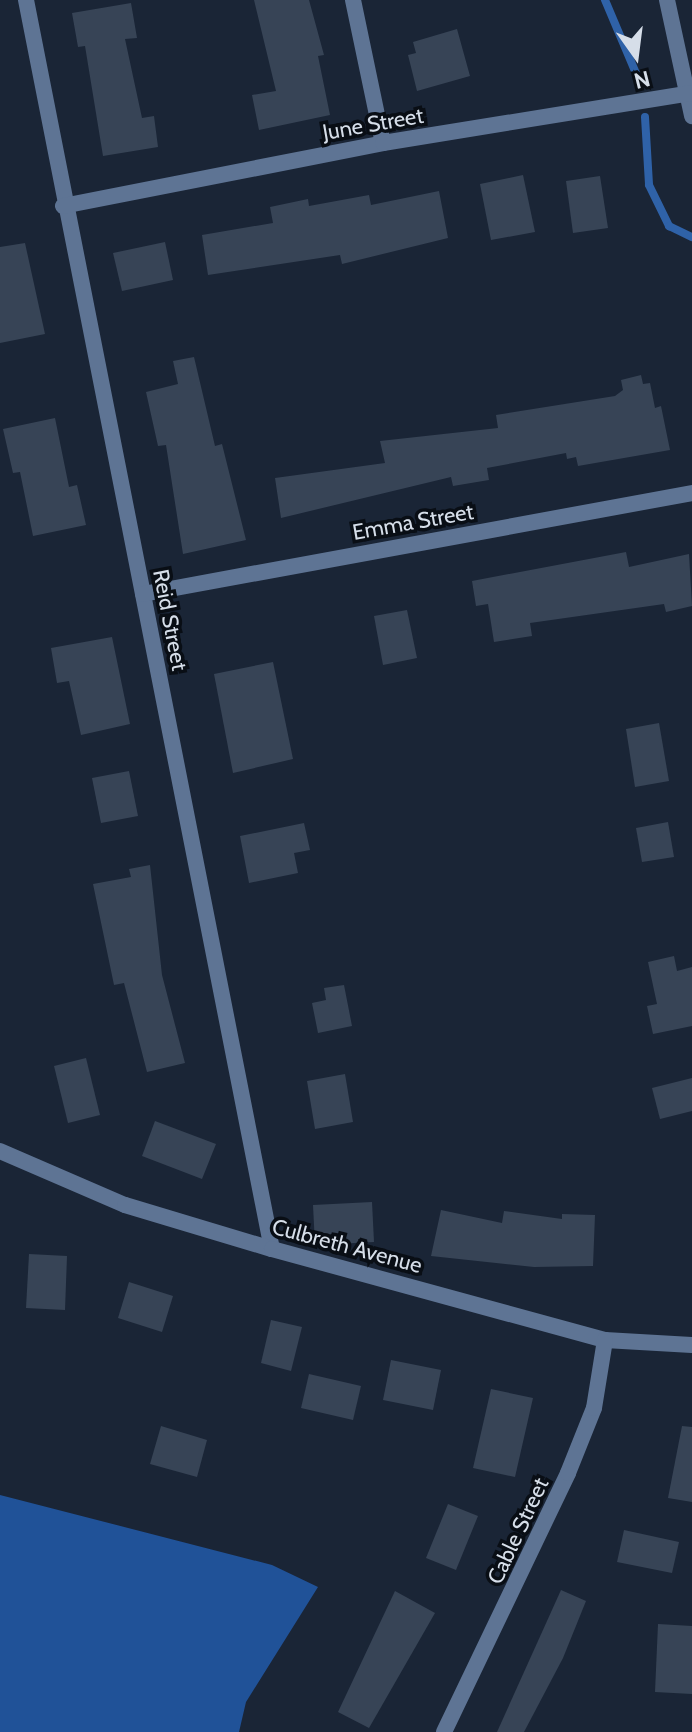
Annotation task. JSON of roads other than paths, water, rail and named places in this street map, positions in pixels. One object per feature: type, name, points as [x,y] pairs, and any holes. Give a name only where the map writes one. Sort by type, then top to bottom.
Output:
[{"type":"street","name":"Reid Street","points":[[26,0],[63,206],[272,1249]]},
{"type":"street","points":[[353,0],[383,143]]},
{"type":"street","points":[[667,0],[690,94],[692,116]]},
{"type":"street","name":"June Street","points":[[63,206],[383,143],[690,94]]},
{"type":"street","name":"Emma Street","points":[[143,594],[692,493]]},
{"type":"street","name":"Culbreth Avenue","points":[[0,1151],[125,1205],[272,1249],[605,1340],[692,1345]]},
{"type":"street","name":"Cable Street","points":[[444,1732],[568,1473],[594,1408],[605,1340]]},
{"type":"waterway","points":[[605,0],[640,83]]},
{"type":"waterway","points":[[645,117],[649,185],[669,226],[692,237]]}]
